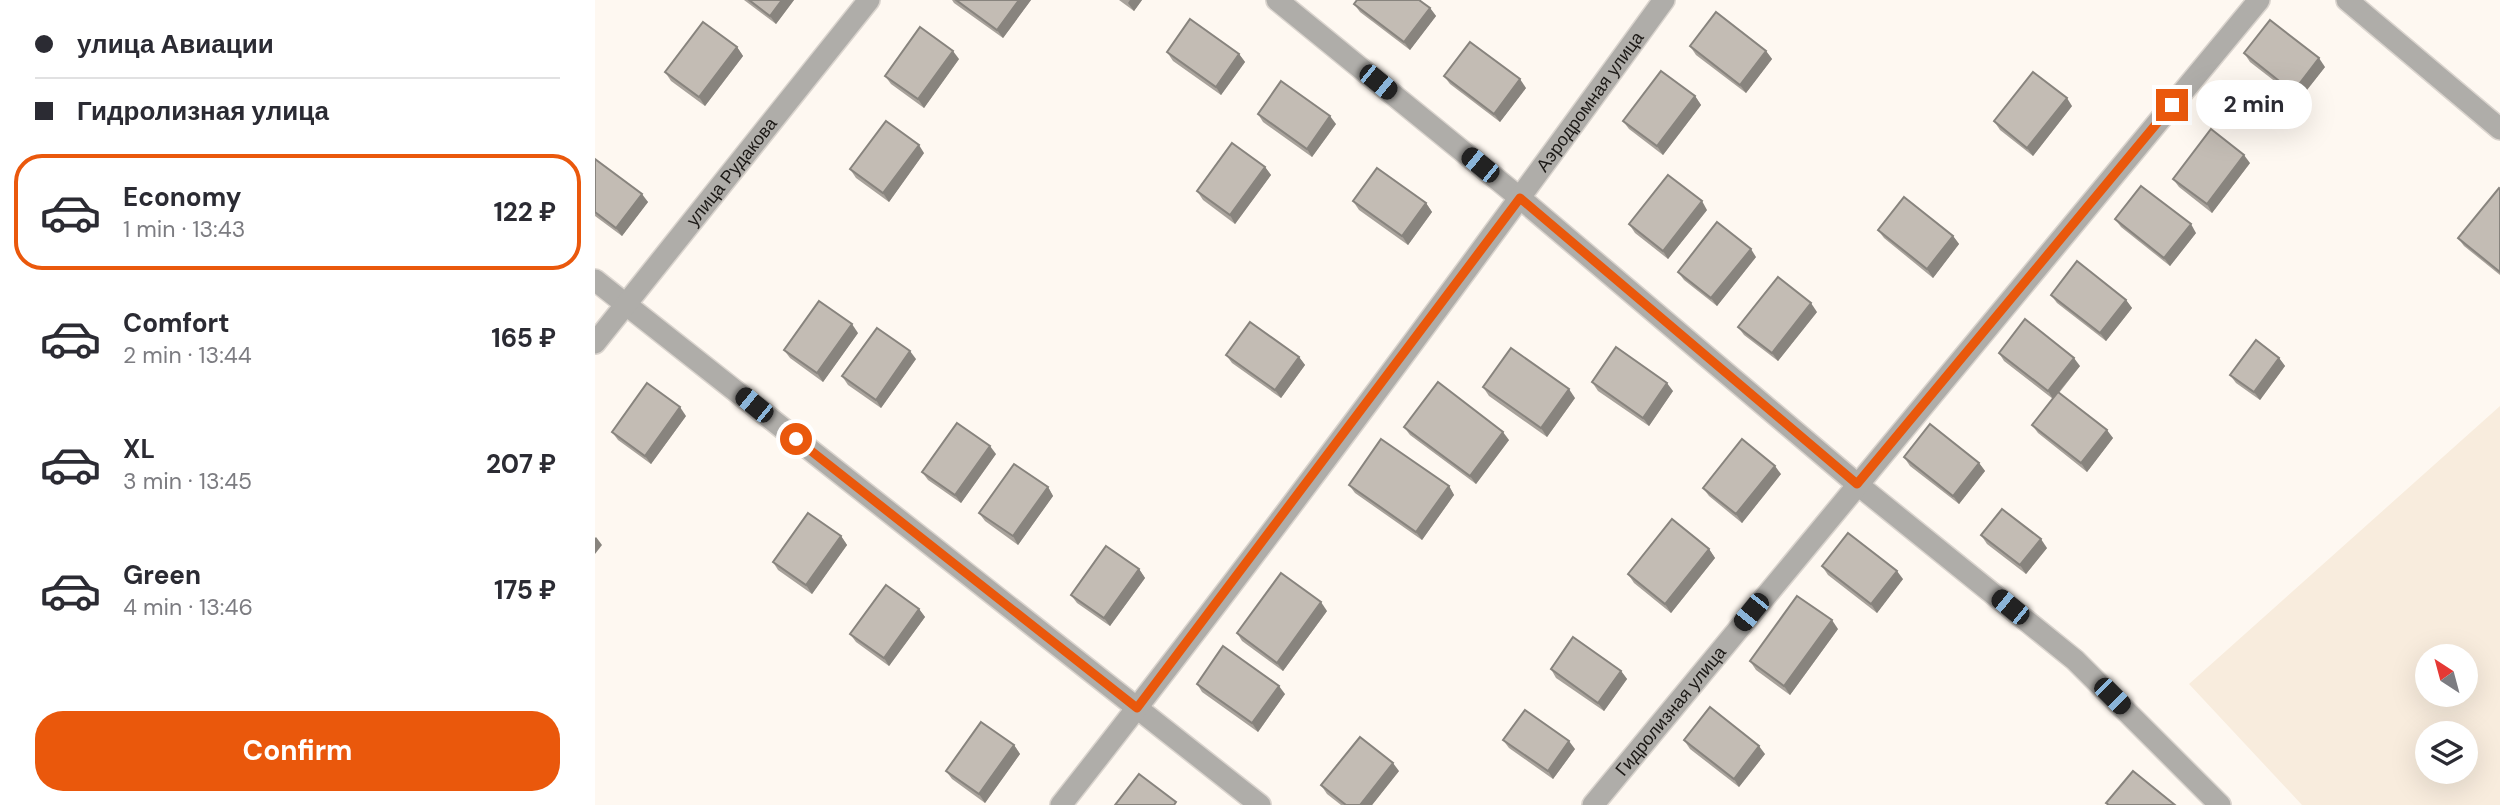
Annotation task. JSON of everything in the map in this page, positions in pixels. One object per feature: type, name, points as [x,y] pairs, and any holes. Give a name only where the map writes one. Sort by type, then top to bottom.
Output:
[{"type":"street","name":"улица Рудакова","points":[[595,343],[869,0]]},
{"type":"street","points":[[1277,0],[1520,198],[1857,484],[2075,660],[2220,805]]},
{"type":"street","name":"Аэродромная улица","points":[[1061,805],[1137,708],[1520,198],[1664,0]]},
{"type":"street","name":"Гидролизная улица","points":[[1593,805],[2259,0]]},
{"type":"street","points":[[2347,0],[2500,129]]},
{"type":"street","points":[[595,280],[1260,805]]},
{"type":"shaded area","points":[[2500,406],[2500,805],[2302,805],[2189,684]]},
{"type":"building","points":[[749,0],[782,0],[770,16]]},
{"type":"building","points":[[956,0],[1019,0],[997,30]]},
{"type":"building","points":[[1357,0],[1419,0],[1430,8],[1404,42],[1354,4]]},
{"type":"building","points":[[1716,12],[1766,51],[1740,85],[1690,46]]},
{"type":"building","points":[[1190,19],[1239,54],[1216,87],[1167,52]]},
{"type":"building","points":[[2270,20],[2319,58],[2293,92],[2244,53]]},
{"type":"building","points":[[703,22],[737,47],[699,97],[665,72]]},
{"type":"building","points":[[920,27],[953,51],[918,99],[885,76]]},
{"type":"building","points":[[1470,42],[1520,79],[1494,114],[1444,76]]},
{"type":"building","points":[[1661,71],[1695,96],[1657,146],[1623,121]]},
{"type":"building","points":[[2033,72],[2067,98],[2027,148],[1994,121]]},
{"type":"building","points":[[1281,81],[1330,116],[1307,149],[1258,114]]},
{"type":"building","points":[[886,121],[919,145],[883,193],[850,169]]},
{"type":"building","points":[[2211,129],[2244,155],[2207,204],[2173,179]]},
{"type":"building","points":[[1232,143],[1265,167],[1230,215],[1197,191]]},
{"type":"building","points":[[595,159],[642,194],[616,228],[595,212]]},
{"type":"building","points":[[1377,168],[1426,203],[1402,236],[1353,201]]},
{"type":"building","points":[[1668,175],[1702,201],[1663,251],[1629,224]]},
{"type":"building","points":[[2141,186],[2191,224],[2164,258],[2115,219]]},
{"type":"building","points":[[2500,189],[2500,272],[2458,238]]},
{"type":"building","points":[[1904,197],[1953,236],[1927,269],[1878,230]]},
{"type":"building","points":[[1717,222],[1751,249],[1711,298],[1678,272]]},
{"type":"building","points":[[2077,261],[2126,300],[2100,333],[2051,295]]},
{"type":"building","points":[[1778,277],[1811,303],[1772,353],[1738,327]]},
{"type":"building","points":[[819,301],[852,324],[817,373],[784,350]]},
{"type":"building","points":[[2025,319],[2074,358],[2048,391],[1999,353]]},
{"type":"building","points":[[1250,322],[1299,357],[1275,390],[1226,355]]},
{"type":"building","points":[[877,328],[910,351],[876,400],[842,376]]},
{"type":"building","points":[[2256,340],[2279,358],[2254,392],[2230,375]]},
{"type":"building","points":[[1616,347],[1667,383],[1643,418],[1592,382]]},
{"type":"building","points":[[1511,348],[1569,389],[1541,428],[1483,387]]},
{"type":"building","points":[[1438,382],[1503,432],[1470,476],[1404,427]]},
{"type":"building","points":[[647,383],[680,407],[645,456],[612,432]]},
{"type":"building","points":[[2058,392],[2107,430],[2081,463],[2032,425]]},
{"type":"building","points":[[957,423],[990,446],[955,495],[922,472]]},
{"type":"building","points":[[1930,424],[1979,463],[1953,496],[1904,457]]},
{"type":"building","points":[[1381,439],[1449,486],[1416,532],[1349,485]]},
{"type":"building","points":[[1742,439],[1775,466],[1736,514],[1703,488]]},
{"type":"building","points":[[1014,464],[1048,487],[1013,536],[979,513]]},
{"type":"building","points":[[2002,509],[2041,539],[2020,565],[1981,535]]},
{"type":"building","points":[[808,513],[841,536],[806,585],[773,562]]},
{"type":"building","points":[[1672,519],[1709,549],[1665,604],[1628,574]]},
{"type":"building","points":[[1848,533],[1897,571],[1871,604],[1822,566]]},
{"type":"building","points":[[1106,546],[1139,569],[1104,618],[1071,595]]},
{"type":"building","points":[[1281,573],[1321,602],[1277,663],[1237,633]]},
{"type":"building","points":[[886,585],[919,609],[884,658],[850,634]]},
{"type":"building","points":[[1797,596],[1832,620],[1784,686],[1750,661]]},
{"type":"building","points":[[1573,637],[1621,671],[1598,703],[1551,669]]},
{"type":"building","points":[[1223,646],[1279,686],[1252,723],[1197,684]]},
{"type":"building","points":[[1710,707],[1759,746],[1734,779],[1684,740]]},
{"type":"building","points":[[1525,710],[1569,741],[1548,771],[1503,740]]},
{"type":"building","points":[[981,722],[1014,745],[979,794],[946,771]]},
{"type":"building","points":[[1360,737],[1393,763],[1360,805],[1346,805],[1321,785]]},
{"type":"building","points":[[2133,771],[2175,805],[2106,803]]},
{"type":"building","points":[[1139,774],[1176,802],[1174,805],[1115,805]]},
{"type":"route","points":[[796,439],[1137,708],[1520,198],[1857,484],[2172,105]]}]
